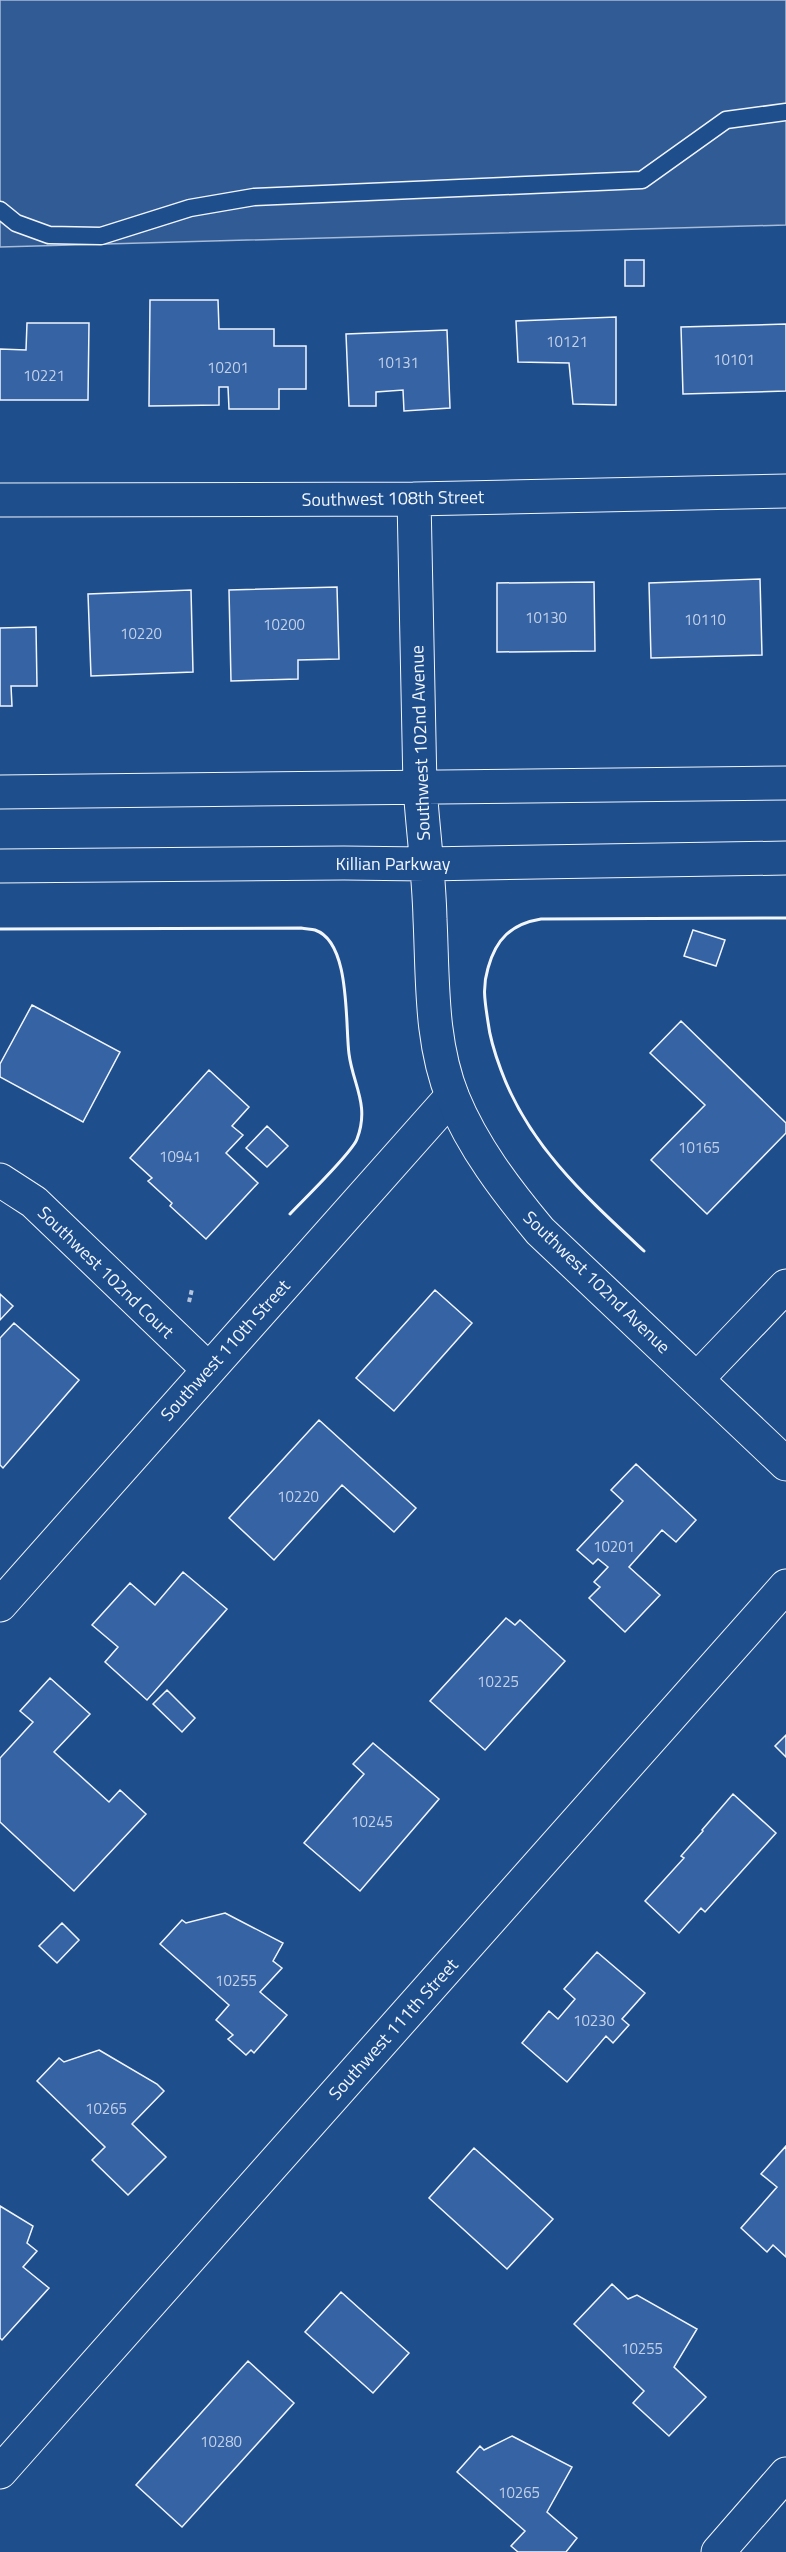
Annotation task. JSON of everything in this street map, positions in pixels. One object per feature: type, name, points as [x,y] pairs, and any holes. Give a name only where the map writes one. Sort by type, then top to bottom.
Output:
[{"type":"street","name":"Southwest 108th Street","points":[[0,500],[414,499],[786,491]]},
{"type":"street","name":"Southwest 102nd Avenue","points":[[414,499],[420,787],[436,1038],[452,1096],[465,1126],[508,1193],[540,1231],[786,1464]]},
{"type":"street","points":[[0,792],[786,783]]},
{"type":"street","name":"Killian Parkway","points":[[0,866],[425,864],[786,858]]},
{"type":"street","name":"Southwest 110th Street","points":[[0,1605],[452,1096]]},
{"type":"street","name":"Southwest 102nd Court","points":[[0,1180],[34,1202],[208,1369]]},
{"type":"street","points":[[697,1379],[786,1286]]},
{"type":"street","name":"Southwest 111th Street","points":[[0,2472],[786,1586]]},
{"type":"street","points":[[718,2552],[786,2474]]},
{"type":"lane","points":[[0,210],[16,222],[49,235],[101,236],[190,208],[254,197],[642,180],[726,120],[786,112]]},
{"type":"shaded area","points":[[0,0],[786,0],[786,225],[0,247]]},
{"type":"building","points":[[625,260],[644,260],[644,286],[625,286]]},
{"type":"building","points":[[150,300],[218,300],[219,329],[274,329],[274,346],[306,346],[306,389],[279,389],[279,409],[229,409],[228,387],[219,387],[219,405],[149,406]]},
{"type":"building","points":[[616,317],[616,405],[573,404],[569,363],[518,362],[516,321]]},
{"type":"building","points":[[27,323],[89,323],[88,400],[0,400],[0,349],[26,350]]},
{"type":"building","points":[[786,324],[786,391],[683,394],[681,327]]},
{"type":"building","points":[[447,330],[450,408],[404,411],[403,390],[376,392],[376,406],[349,406],[346,334]]},
{"type":"building","points":[[760,579],[762,655],[651,658],[649,583]]},
{"type":"building","points":[[594,582],[595,651],[497,652],[497,583]]},
{"type":"building","points":[[337,587],[339,659],[298,660],[298,679],[231,681],[229,590]]},
{"type":"building","points":[[191,590],[193,672],[91,676],[88,594]]},
{"type":"building","points":[[36,627],[37,686],[11,686],[12,706],[0,706],[0,628]]},
{"type":"building","points":[[693,930],[725,940],[716,966],[684,956]]},
{"type":"building","points":[[32,1005],[120,1052],[83,1122],[0,1077],[0,1064]]},
{"type":"building","points":[[681,1021],[786,1123],[786,1133],[707,1214],[651,1160],[705,1105],[650,1053]]},
{"type":"building","points":[[209,1070],[249,1107],[232,1126],[243,1135],[226,1153],[258,1183],[206,1239],[170,1206],[172,1203],[148,1181],[152,1178],[130,1158]]},
{"type":"building","points":[[267,1126],[288,1146],[267,1167],[246,1148]]},
{"type":"building","points":[[435,1290],[472,1323],[394,1411],[356,1378]]},
{"type":"building","points":[[0,1294],[13,1306],[0,1320]]},
{"type":"building","points":[[14,1323],[79,1380],[3,1468],[0,1465],[0,1338]]},
{"type":"building","points":[[319,1420],[416,1508],[394,1532],[342,1485],[274,1560],[229,1518]]},
{"type":"building","points":[[636,1464],[696,1520],[676,1542],[662,1530],[629,1567],[660,1595],[625,1632],[589,1598],[600,1587],[594,1582],[608,1567],[598,1559],[593,1564],[577,1550],[623,1501],[611,1490]]},
{"type":"building","points":[[183,1572],[227,1609],[147,1700],[105,1662],[118,1647],[92,1625],[130,1583],[155,1605]]},
{"type":"building","points":[[506,1618],[515,1625],[520,1620],[565,1661],[485,1750],[430,1701]]},
{"type":"building","points":[[50,1678],[90,1714],[54,1752],[109,1802],[120,1790],[146,1814],[74,1891],[0,1822],[0,1758],[33,1722],[20,1711]]},
{"type":"building","points":[[167,1690],[195,1718],[182,1732],[153,1704]]},
{"type":"building","points":[[786,1735],[786,1757],[775,1746]]},
{"type":"building","points":[[373,1743],[439,1799],[360,1891],[304,1843],[364,1774],[353,1764]]},
{"type":"building","points":[[733,1794],[776,1833],[705,1912],[701,1908],[679,1933],[645,1901],[684,1858],[681,1856]]},
{"type":"building","points":[[225,1913],[283,1943],[273,1961],[282,1968],[260,1992],[287,2015],[254,2053],[251,2050],[246,2055],[228,2039],[233,2035],[216,2020],[229,2005],[160,1944],[182,1920],[186,1923]]},
{"type":"building","points":[[62,1923],[79,1940],[57,1963],[39,1946]]},
{"type":"building","points":[[597,1952],[645,1993],[622,2019],[629,2025],[613,2043],[606,2036],[567,2082],[522,2043],[549,2011],[558,2019],[575,1999],[564,1989]]},
{"type":"building","points":[[99,2050],[157,2084],[164,2091],[132,2124],[166,2157],[128,2195],[92,2160],[105,2147],[37,2081],[59,2058],[64,2062]]},
{"type":"building","points":[[786,2146],[786,2257],[773,2245],[767,2252],[741,2228],[777,2187],[761,2174]]},
{"type":"building","points":[[474,2148],[553,2219],[507,2269],[429,2198]]},
{"type":"building","points":[[0,2206],[33,2226],[27,2243],[37,2251],[23,2267],[49,2288],[2,2340],[0,2338]]},
{"type":"building","points":[[612,2284],[628,2299],[637,2295],[697,2329],[674,2367],[706,2397],[669,2436],[633,2403],[644,2391],[574,2324]]},
{"type":"building","points":[[341,2292],[409,2353],[373,2393],[305,2332]]},
{"type":"building","points":[[248,2361],[294,2403],[182,2527],[136,2485]]},
{"type":"building","points":[[512,2436],[572,2467],[547,2512],[577,2538],[566,2552],[518,2552],[511,2546],[525,2531],[457,2472],[480,2446],[484,2450]]},
{"type":"wall","points":[[644,1251],[561,1169],[527,1123],[513,1097],[501,1070],[489,1028],[485,989],[491,958],[500,941],[513,929],[530,921],[541,919],[786,918]]},
{"type":"wall","points":[[0,929],[301,928],[315,930],[327,938],[335,950],[341,967],[349,1054],[361,1105],[361,1127],[357,1139],[346,1155],[290,1214]]}]
